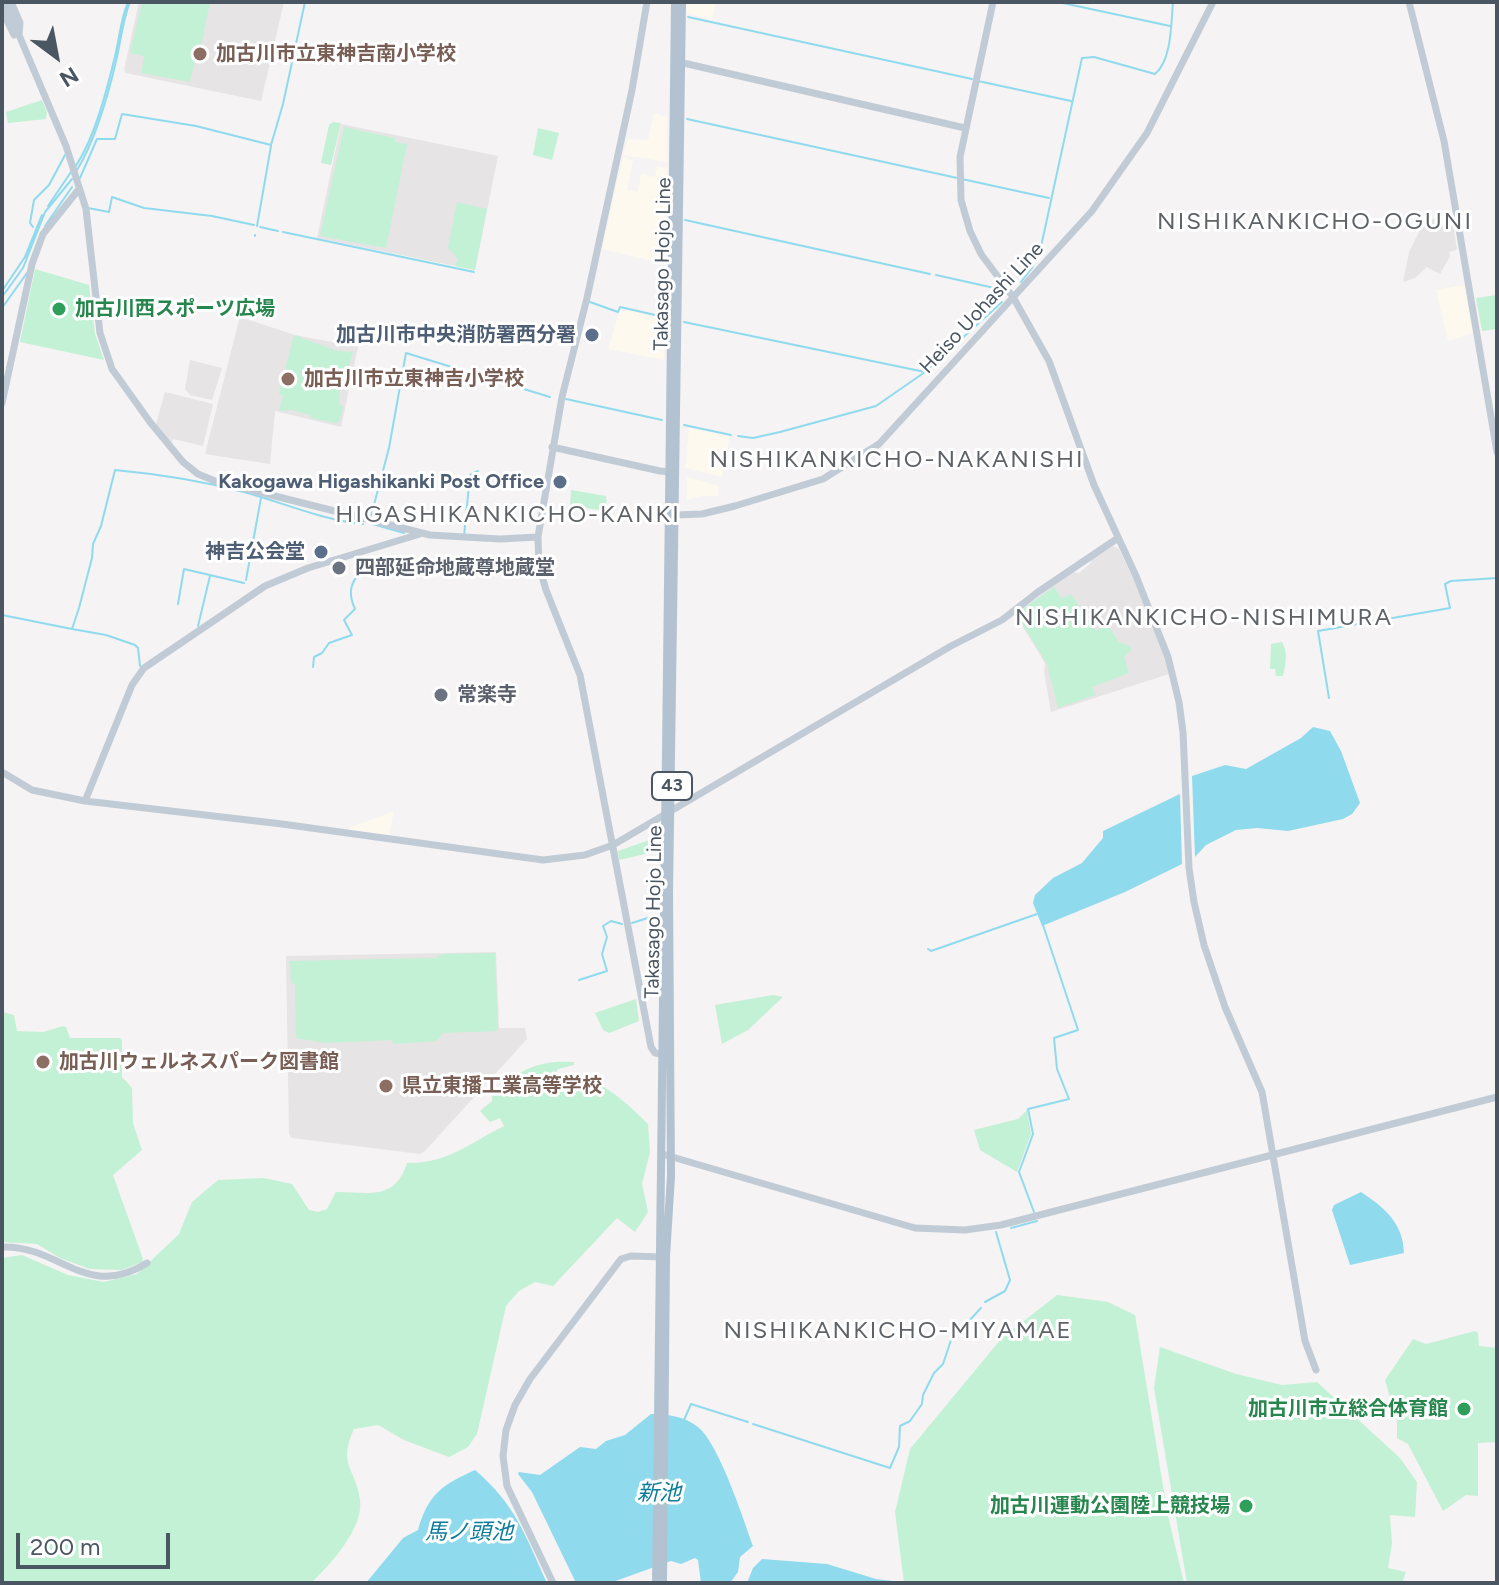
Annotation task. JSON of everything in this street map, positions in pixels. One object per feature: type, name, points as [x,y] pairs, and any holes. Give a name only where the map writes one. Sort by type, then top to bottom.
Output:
[{"type":"main road","name":"Takasago Hojo Line","points":[[675,2],[678,61]]},
{"type":"main road","name":"Takasago Hojo Line","points":[[659,1579],[678,61],[682,2]]},
{"type":"main road","name":"Takasago Hojo Line","points":[[668,812],[676,515],[674,472]]},
{"type":"street","points":[[5,2],[72,166],[86,209],[104,351],[121,383],[183,462],[198,474],[215,481],[422,533],[467,539],[538,537]]},
{"type":"street","points":[[11,2],[20,23],[19,34]]},
{"type":"street","points":[[647,2],[632,90],[552,447],[538,537],[538,560],[543,581],[580,675],[651,1047],[655,1053],[666,1055]]},
{"type":"street","points":[[993,2],[959,164],[961,200],[975,242],[1012,296],[1049,361],[1094,485],[1160,632],[1174,675],[1183,732],[1189,868],[1194,902],[1204,945],[1225,1007],[1262,1092],[1305,1341],[1316,1370]]},
{"type":"street","name":"Heiso Uohashi Line","points":[[676,515],[710,512],[798,488],[833,475],[879,444],[1092,211],[1147,133],[1213,2]]},
{"type":"street","points":[[1409,2],[1444,141],[1497,452]]},
{"type":"street","points":[[2,10],[29,57]]},
{"type":"street","points":[[678,61],[965,128]]},
{"type":"street","points":[[2,403],[32,264],[43,234],[79,189]]},
{"type":"street","points":[[552,447],[674,472]]},
{"type":"street","points":[[85,801],[132,685],[144,668],[265,586],[308,568],[422,533]]},
{"type":"street","points":[[2,772],[32,790],[85,801],[543,860],[585,855],[613,845],[951,646],[1002,620],[1118,538]]},
{"type":"street","points":[[666,1156],[915,1228],[965,1230],[1000,1225],[1497,1097]]},
{"type":"street","points":[[2,1247],[37,1251],[85,1275],[119,1275],[147,1263]]},
{"type":"street","points":[[553,1583],[507,1486],[503,1456],[510,1418],[530,1379],[621,1259],[631,1256],[662,1257]]},
{"type":"shaded area","name":"加古川市立東神吉南小学校","points":[[139,2],[284,2],[261,101],[126,73],[124,70]]},
{"type":"shaded area","points":[[687,2],[716,2],[712,20],[687,13]]},
{"type":"shaded area","points":[[654,113],[667,117],[667,162],[623,155],[628,139],[648,140]]},
{"type":"shaded area","points":[[341,124],[498,156],[475,270],[317,238]]},
{"type":"shaded area","points":[[623,157],[633,160],[627,190],[638,192],[641,174],[655,177],[657,166],[667,168],[665,264],[602,249]]},
{"type":"shaded area","points":[[1451,211],[1457,250],[1449,252],[1450,256],[1440,274],[1427,267],[1415,278],[1403,282],[1409,252],[1422,226]]},
{"type":"shaded area","points":[[1464,285],[1473,333],[1448,341],[1436,290]]},
{"type":"shaded area","points":[[626,309],[665,321],[664,360],[608,349],[620,310],[625,312]]},
{"type":"shaded area","name":"加古川市立東神吉小学校","points":[[243,318],[295,335],[358,347],[341,427],[275,411],[270,464],[205,454],[239,320]]},
{"type":"shaded area","points":[[190,360],[222,368],[212,400],[190,395],[185,389]]},
{"type":"shaded area","points":[[165,392],[213,404],[203,446],[173,439],[171,444],[156,424]]},
{"type":"shaded area","points":[[689,428],[730,436],[722,477],[685,468]]},
{"type":"shaded area","points":[[687,477],[719,486],[718,496],[687,500]]},
{"type":"shaded area","points":[[1113,546],[1119,549],[1145,604],[1169,674],[1051,712],[1045,663],[1015,614],[1072,572],[1079,573],[1091,560]]},
{"type":"shaded area","points":[[394,811],[389,835],[349,832],[349,828]]},
{"type":"shaded area","name":"県立東播工業高等学校","points":[[496,952],[499,1028],[525,1028],[527,1039],[424,1152],[420,1154],[292,1138],[289,1134],[286,956]]},
{"type":"green space","points":[[142,2],[210,2],[199,56],[196,57],[190,82],[141,73],[144,56],[130,53]]},
{"type":"green space","points":[[42,100],[47,112],[46,119],[8,123],[6,112]]},
{"type":"green space","points":[[341,123],[331,165],[321,163],[329,125]]},
{"type":"green space","points":[[344,127],[395,138],[395,142],[407,144],[386,248],[320,236]]},
{"type":"green space","points":[[538,128],[559,133],[552,160],[533,155]]},
{"type":"green space","points":[[457,202],[487,209],[475,270],[455,266],[458,259],[448,248]]},
{"type":"green space","name":"加古川西スポーツ広場","points":[[35,269],[89,285],[95,334],[104,360],[20,342]]},
{"type":"green space","points":[[1497,295],[1497,329],[1482,331],[1476,298]]},
{"type":"green space","points":[[294,335],[337,351],[353,352],[346,375],[340,381],[339,404],[343,407],[340,420],[336,423],[292,410],[279,411],[283,396],[279,394]]},
{"type":"green space","points":[[571,490],[606,496],[607,511],[570,506]]},
{"type":"green space","points":[[1054,587],[1062,599],[1071,594],[1096,631],[1107,624],[1119,642],[1130,646],[1131,650],[1124,657],[1129,673],[1092,687],[1095,695],[1058,708],[1047,664],[1016,614]]},
{"type":"green space","points":[[1282,642],[1286,654],[1285,667],[1283,676],[1276,676],[1275,669],[1270,669],[1271,644]]},
{"type":"green space","points":[[658,837],[658,851],[619,860],[618,851]]},
{"type":"green space","points":[[495,953],[498,1031],[443,1033],[437,1041],[393,1044],[392,1040],[325,1043],[296,1038],[295,984],[291,983],[290,961],[436,958],[442,954]]},
{"type":"green space","points":[[773,995],[783,997],[748,1030],[722,1044],[715,1005]]},
{"type":"green space","points":[[636,999],[639,1021],[609,1033],[603,1030],[595,1013]]},
{"type":"green space","points":[[2,1012],[14,1015],[17,1031],[43,1032],[63,1026],[70,1038],[120,1038],[122,1041],[122,1077],[132,1088],[133,1123],[142,1150],[113,1175],[142,1262],[122,1270],[90,1269],[60,1258],[37,1244],[2,1242]]},
{"type":"green space","points":[[574,1062],[574,1065],[558,1069],[554,1076],[537,1084],[540,1089],[535,1095],[564,1079],[579,1078],[612,1092],[648,1124],[650,1152],[642,1184],[648,1212],[635,1232],[617,1218],[553,1286],[535,1282],[519,1291],[506,1306],[477,1434],[468,1447],[449,1457],[404,1440],[378,1425],[354,1429],[347,1459],[360,1500],[357,1522],[336,1556],[311,1583],[2,1583],[2,1258],[22,1255],[68,1275],[104,1282],[137,1274],[179,1234],[192,1202],[218,1180],[264,1178],[292,1184],[309,1210],[318,1212],[327,1209],[336,1192],[370,1193],[388,1189],[402,1175],[407,1163],[446,1156],[504,1126],[500,1118],[490,1122],[480,1111],[511,1079],[539,1065]]},
{"type":"green space","points":[[1027,1110],[1031,1134],[1017,1172],[980,1150],[974,1130],[1018,1119]]},
{"type":"green space","points":[[1057,1295],[1108,1302],[1135,1315],[1168,1516],[1184,1583],[904,1583],[895,1512],[910,1449],[1001,1339]]},
{"type":"green space","name":"加古川市立総合体育館","points":[[1475,1331],[1479,1346],[1497,1348],[1497,1442],[1478,1443],[1478,1496],[1466,1495],[1443,1511],[1408,1444],[1397,1438],[1397,1422],[1385,1380],[1413,1339],[1426,1344]]},
{"type":"green space","name":"加古川運動公園陸上競技場","points":[[1160,1347],[1236,1374],[1282,1385],[1317,1382],[1400,1458],[1417,1482],[1415,1517],[1390,1515],[1392,1543],[1388,1568],[1406,1572],[1402,1583],[1187,1583],[1154,1388]]},
{"type":"water","points":[[1313,727],[1330,731],[1341,751],[1360,803],[1352,814],[1343,819],[1288,831],[1257,828],[1236,830],[1206,845],[1195,857],[1192,776],[1225,765],[1246,769],[1301,738]]},
{"type":"water","points":[[1180,794],[1182,864],[1125,892],[1042,926],[1033,903],[1035,895],[1053,878],[1082,863],[1103,838],[1103,831]]},
{"type":"water","points":[[1361,1192],[1391,1217],[1400,1233],[1404,1253],[1350,1265],[1332,1210],[1334,1205]]},
{"type":"water","name":"新池","points":[[651,1414],[675,1416],[698,1427],[722,1465],[753,1546],[740,1557],[738,1572],[730,1583],[701,1583],[698,1560],[695,1558],[681,1564],[671,1561],[610,1583],[576,1583],[532,1492],[518,1474],[540,1475],[580,1447],[596,1449],[606,1441],[625,1435]]},
{"type":"water","name":"馬ノ頭池","points":[[475,1470],[510,1508],[547,1583],[366,1583],[403,1538],[418,1530],[426,1508],[438,1492]]},
{"type":"water","points":[[762,1559],[827,1564],[876,1579],[909,1583],[747,1583],[753,1568]]},
{"type":"waterway","points":[[75,167],[89,142],[100,111],[128,2]]},
{"type":"waterway","points":[[77,170],[101,115],[130,2]]},
{"type":"waterway","points":[[80,178],[97,139],[115,139],[122,114],[196,126],[271,145],[305,2]]},
{"type":"waterway","points":[[1058,2],[1170,26]]},
{"type":"waterway","points":[[1021,282],[1032,268],[1042,242],[1082,58],[1094,57],[1155,74],[1168,51],[1173,2]]},
{"type":"waterway","points":[[688,17],[972,79]]},
{"type":"waterway","points":[[978,81],[1071,101]]},
{"type":"waterway","points":[[687,119],[1049,198]]},
{"type":"waterway","points":[[257,226],[271,146]]},
{"type":"waterway","points":[[33,227],[30,223],[34,200],[49,185],[65,155]]},
{"type":"waterway","points":[[48,206],[71,172]]},
{"type":"waterway","points":[[2,297],[23,268],[45,212],[72,179]]},
{"type":"waterway","points":[[45,226],[72,187]]},
{"type":"waterway","points":[[88,208],[109,212],[112,197],[144,208],[212,216],[254,225]]},
{"type":"waterway","points":[[2,291],[25,257],[42,215]]},
{"type":"waterway","points":[[685,220],[930,274]]},
{"type":"waterway","points":[[260,227],[278,231]]},
{"type":"waterway","points":[[283,232],[474,272]]},
{"type":"waterway","points":[[2,308],[27,273]]},
{"type":"waterway","points":[[936,275],[999,289]]},
{"type":"waterway","points":[[590,302],[618,312],[620,307],[664,317]]},
{"type":"waterway","points":[[738,436],[753,438],[876,406],[925,372],[1002,302]]},
{"type":"waterway","points":[[684,322],[925,372]]},
{"type":"waterway","points":[[371,516],[389,448],[406,353],[550,397]]},
{"type":"waterway","points":[[566,399],[662,420]]},
{"type":"waterway","points":[[684,425],[731,435]]},
{"type":"waterway","points":[[140,666],[135,645],[106,635],[72,629],[115,470],[212,484],[318,515],[363,524]]},
{"type":"waterway","points":[[464,536],[470,475],[478,471]]},
{"type":"waterway","points":[[246,580],[261,498]]},
{"type":"waterway","points":[[369,523],[404,533]]},
{"type":"waterway","points":[[178,604],[184,569],[244,583]]},
{"type":"waterway","points":[[313,667],[314,657],[322,653],[329,643],[352,635],[344,620],[355,609],[351,599],[352,585],[360,572],[369,570]]},
{"type":"waterway","points":[[198,626],[210,576]]},
{"type":"waterway","points":[[1329,698],[1318,631],[1450,608],[1445,584],[1497,578]]},
{"type":"waterway","points":[[2,615],[72,629]]},
{"type":"waterway","points":[[928,949],[931,951],[1037,914]]},
{"type":"waterway","points":[[632,923],[657,915]]},
{"type":"waterway","points":[[579,980],[607,971],[602,954],[607,937],[603,926],[611,921],[622,924]]},
{"type":"waterway","points":[[1034,1212],[1019,1172],[1033,1134],[1028,1109],[1069,1099],[1057,1069],[1054,1038],[1078,1030],[1043,925]]},
{"type":"waterway","points":[[1011,1228],[1037,1221]]},
{"type":"waterway","points":[[985,1302],[1005,1291],[1010,1280],[996,1232]]},
{"type":"waterway","points":[[753,1424],[890,1468],[899,1447],[900,1426],[910,1421],[922,1404],[923,1395],[934,1373],[943,1364],[951,1340],[981,1308]]},
{"type":"waterway","points":[[684,1420],[691,1404],[748,1422]]},
{"type":"place","name":"加古川市立東神吉南小学校","points":[[200,54]]},
{"type":"place","name":"加古川西スポーツ広場","points":[[59,309]]},
{"type":"place","name":"加古川市中央消防署西分署","points":[[592,335]]},
{"type":"place","name":"加古川市立東神吉小学校","points":[[288,379]]},
{"type":"place","name":"Kakogawa Higashikanki Post Office","points":[[560,482]]},
{"type":"place","name":"神吉公会堂","points":[[321,552]]},
{"type":"place","name":"四部延命地蔵尊地蔵堂","points":[[339,568]]},
{"type":"place","name":"常楽寺","points":[[441,695]]},
{"type":"place","name":"加古川ウェルネスパーク図書館","points":[[43,1062]]},
{"type":"place","name":"県立東播工業高等学校","points":[[386,1086]]},
{"type":"place","name":"加古川市立総合体育館","points":[[1464,1409]]},
{"type":"place","name":"加古川運動公園陸上競技場","points":[[1246,1506]]},
{"type":"district","name":"NISHIKANKICHO-OGUNI","points":[[1315,222]]},
{"type":"district","name":"NISHIKANKICHO-NAKANISHI","points":[[897,460]]},
{"type":"district","name":"HIGASHIKANKICHO-KANKI","points":[[508,515]]},
{"type":"district","name":"NISHIKANKICHO-NISHIMURA","points":[[1204,618]]},
{"type":"district","name":"NISHIKANKICHO-MIYAMAE","points":[[898,1331]]}]
